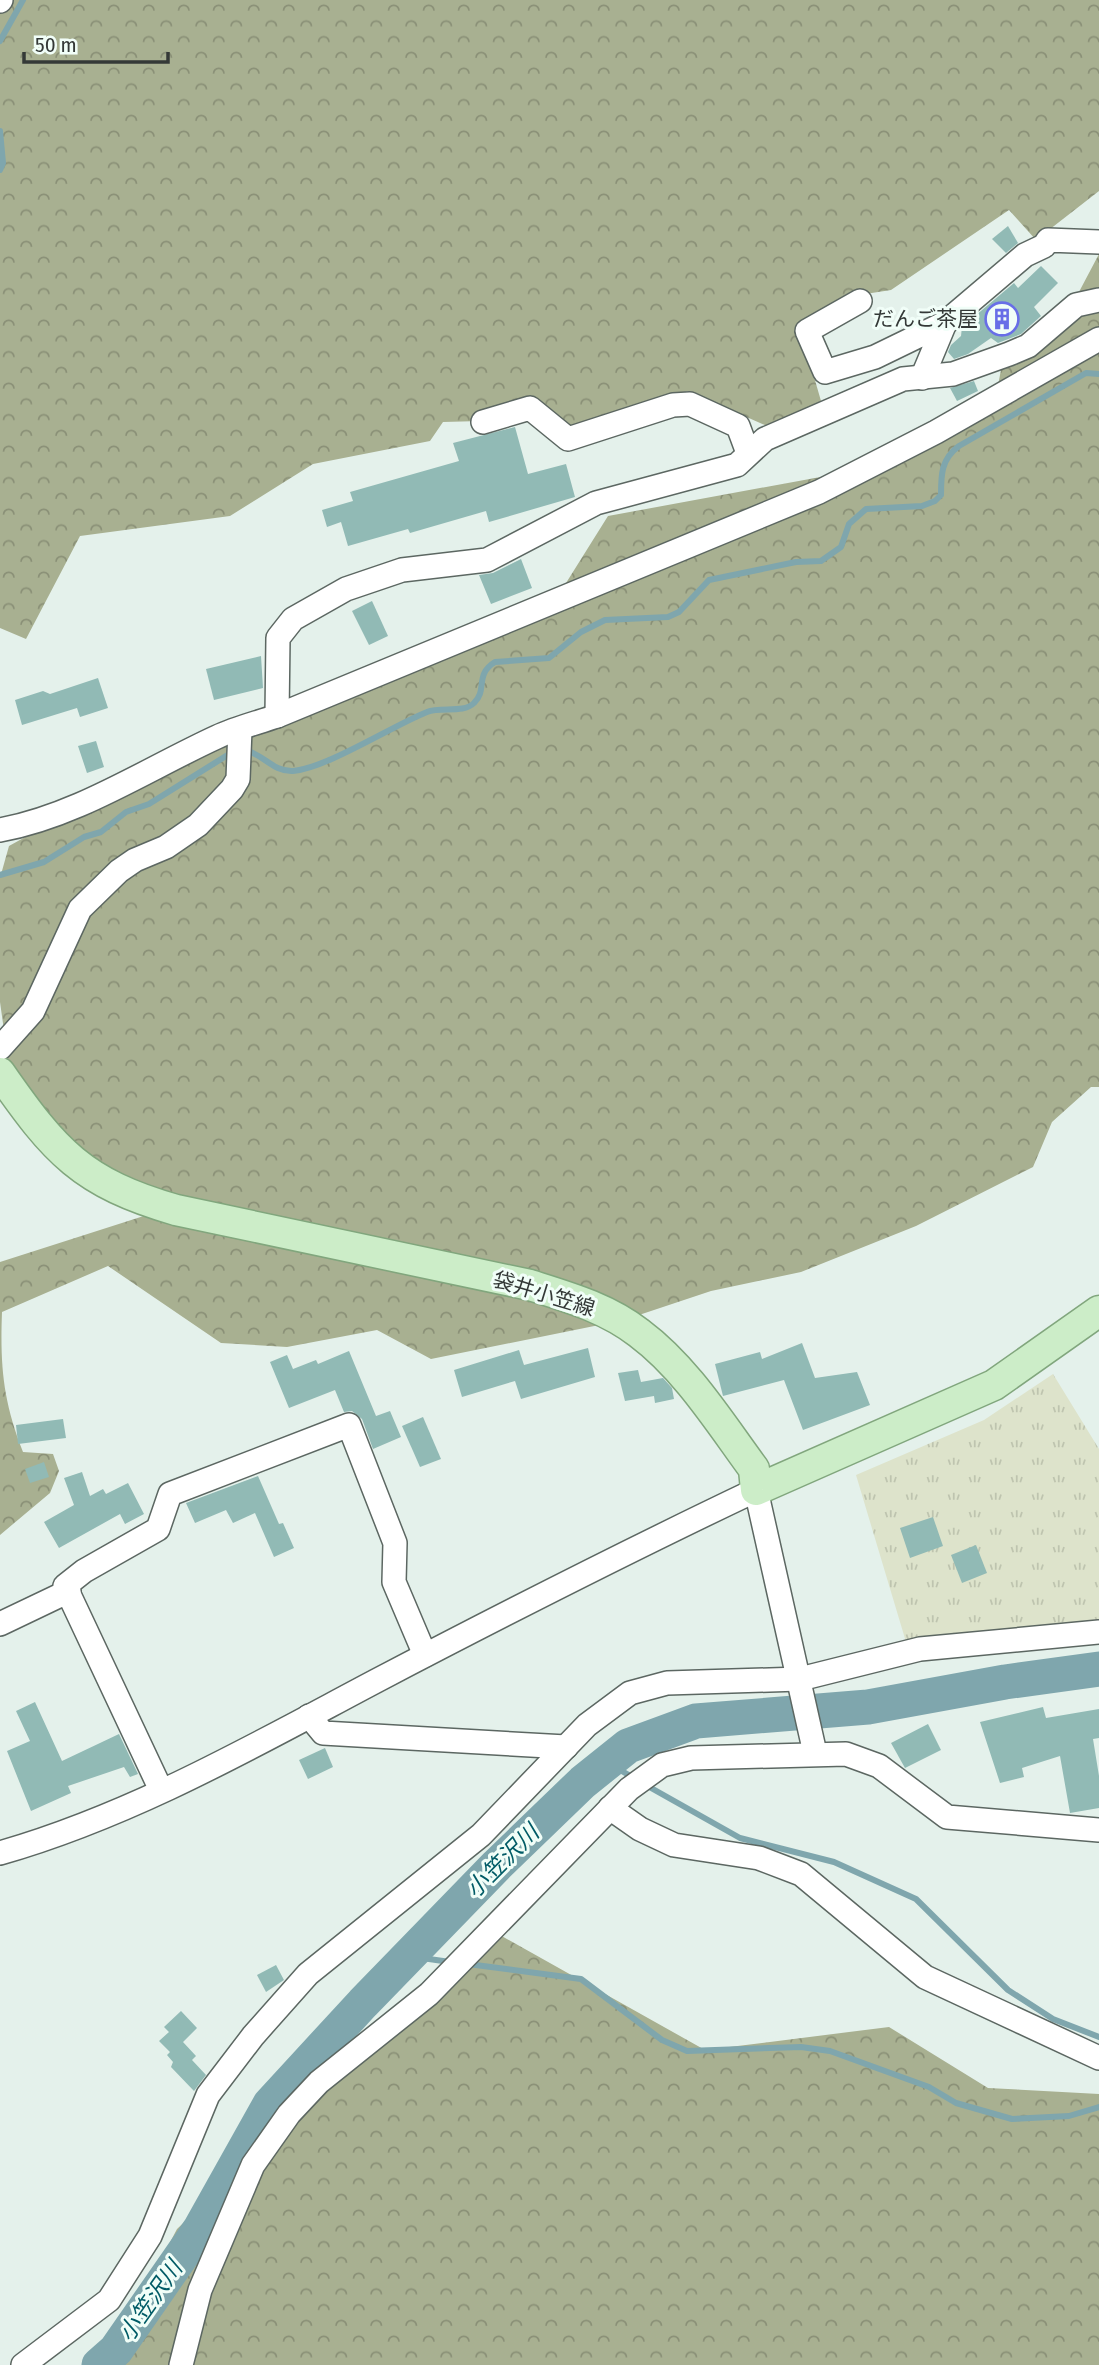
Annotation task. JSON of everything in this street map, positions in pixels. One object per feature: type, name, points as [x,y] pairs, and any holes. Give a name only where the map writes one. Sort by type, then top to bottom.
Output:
[{"type":"main road","name":"袋井小笠線","points":[[0,1073],[34,1122],[59,1149],[102,1183],[132,1198],[176,1210],[530,1285],[583,1302],[615,1317],[640,1333],[672,1363],[754,1469],[756,1490]]},
{"type":"main road","points":[[756,1490],[994,1385],[1099,1311]]},
{"type":"street","points":[[860,301],[807,331],[825,372],[875,357],[945,323],[1025,254],[1044,246],[1048,240],[1099,242]]},
{"type":"street","points":[[278,716],[278,638],[293,619],[346,589],[402,570],[487,560],[596,503],[737,465],[765,439],[902,379],[953,374],[1028,346],[1076,305],[1099,300]]},
{"type":"street","points":[[922,378],[945,323]]},
{"type":"street","points":[[0,830],[18,827],[87,801],[240,729],[278,716],[819,492],[936,432],[1099,339]]},
{"type":"street","points":[[483,422],[530,408],[568,439],[673,405],[690,404],[738,426],[748,453]]},
{"type":"street","points":[[0,1048],[33,1011],[80,909],[119,871],[135,860],[166,848],[198,825],[232,789],[238,779],[240,729]]},
{"type":"street","points":[[161,1790],[65,1586],[158,1529],[170,1493],[349,1425],[395,1544],[394,1582],[425,1655]]},
{"type":"street","points":[[0,1853],[118,1810],[197,1776],[577,1575],[756,1490],[815,1753]]},
{"type":"street","points":[[0,1625],[69,1591]]},
{"type":"street","points":[[23,2365],[109,2300],[150,2236],[208,2095],[253,2036],[308,1974],[481,1835],[587,1725],[630,1693],[667,1683],[800,1679],[920,1649],[1099,1633]]},
{"type":"street","points":[[309,1716],[323,1733],[566,1747]]},
{"type":"street","points":[[181,2365],[200,2290],[248,2177],[289,2114],[319,2082],[429,1994],[629,1789],[662,1765],[691,1758],[846,1754],[879,1766],[947,1818],[1099,1830]]},
{"type":"street","points":[[610,1808],[640,1829],[674,1845],[759,1858],[801,1874],[925,1977],[1099,2058]]},
{"type":"green space","points":[[0,0],[1099,0],[1099,191],[1036,240],[1009,210],[891,290],[846,297],[799,325],[821,401],[767,426],[688,391],[573,431],[518,420],[443,422],[430,441],[313,464],[230,516],[80,536],[26,639],[0,628]]},
{"type":"green space","points":[[1099,254],[1099,1087],[1091,1087],[1052,1122],[1033,1167],[916,1226],[801,1272],[711,1291],[624,1320],[431,1359],[377,1330],[287,1347],[221,1343],[108,1266],[2,1312],[4,1383],[16,1434],[23,1452],[53,1454],[59,1471],[50,1493],[0,1535],[0,1262],[150,1214],[39,1114],[8,1059],[0,1002],[0,878],[9,846],[199,741],[561,591],[608,516],[902,462],[993,413],[1002,364],[1061,326]]},
{"type":"green space","points":[[1053,1374],[1099,1449],[1099,1632],[909,1652],[856,1475],[984,1420]]},
{"type":"green space","points":[[491,1930],[705,2050],[889,2027],[988,2088],[1099,2094],[1099,2365],[106,2365],[177,2229]]},
{"type":"building","points":[[1008,226],[1018,243],[1006,253],[992,239]]},
{"type":"building","name":"だんご茶屋","points":[[1041,266],[1058,283],[1034,307],[1041,316],[1021,334],[998,343],[991,338],[968,354],[954,359],[948,352],[961,336],[962,327],[1014,283],[1018,288]]},
{"type":"building","points":[[974,381],[978,391],[957,401],[950,388]]},
{"type":"building","points":[[515,427],[528,474],[566,464],[575,497],[489,522],[486,511],[410,533],[408,529],[348,546],[341,522],[327,527],[322,510],[353,501],[350,492],[459,461],[453,443]]},
{"type":"building","points":[[521,559],[532,588],[491,604],[479,575],[493,573]]},
{"type":"building","points":[[372,601],[388,636],[369,645],[352,611]]},
{"type":"building","points":[[261,656],[263,688],[214,700],[206,669]]},
{"type":"building","points":[[98,678],[108,708],[80,717],[77,708],[22,725],[15,700],[43,691],[50,694]]},
{"type":"building","points":[[96,741],[104,767],[87,773],[78,746]]},
{"type":"building","points":[[802,1343],[815,1378],[857,1372],[870,1405],[803,1430],[784,1380],[723,1396],[715,1364],[760,1352],[762,1359]]},
{"type":"building","points":[[588,1348],[595,1377],[521,1399],[515,1381],[462,1397],[454,1370],[519,1350],[524,1365]]},
{"type":"building","points":[[349,1351],[376,1416],[390,1411],[401,1437],[373,1449],[362,1419],[352,1411],[344,1412],[335,1390],[289,1408],[270,1362],[287,1355],[293,1369],[316,1360],[318,1364]]},
{"type":"building","points":[[638,1370],[641,1382],[663,1378],[672,1388],[674,1399],[655,1403],[654,1396],[625,1401],[618,1373]]},
{"type":"building","points":[[423,1417],[441,1459],[420,1467],[402,1426]]},
{"type":"building","points":[[63,1419],[66,1438],[18,1444],[16,1425]]},
{"type":"building","points":[[44,1462],[49,1477],[30,1483],[25,1469]]},
{"type":"building","points":[[82,1472],[90,1496],[103,1489],[106,1494],[128,1483],[144,1514],[125,1524],[120,1514],[59,1548],[44,1522],[74,1505],[64,1478]]},
{"type":"building","points":[[258,1476],[279,1524],[283,1523],[294,1548],[274,1557],[255,1513],[233,1523],[226,1510],[195,1523],[186,1503]]},
{"type":"building","points":[[933,1517],[943,1546],[910,1558],[900,1528]]},
{"type":"building","points":[[976,1545],[987,1573],[962,1583],[951,1555]]},
{"type":"building","points":[[35,1702],[62,1761],[119,1734],[138,1774],[130,1777],[124,1767],[68,1786],[71,1793],[31,1811],[7,1751],[30,1741],[16,1711]]},
{"type":"building","points":[[1043,1707],[1046,1718],[1099,1709],[1099,1738],[1093,1739],[1099,1776],[1099,1808],[1070,1813],[1060,1756],[1022,1768],[1024,1777],[1000,1783],[980,1722]]},
{"type":"building","points":[[928,1724],[941,1750],[905,1768],[891,1743]]},
{"type":"building","points":[[325,1748],[333,1767],[308,1779],[299,1760]]},
{"type":"building","points":[[276,1965],[284,1980],[266,1992],[257,1975]]},
{"type":"building","points":[[181,2011],[197,2028],[183,2042],[196,2056],[192,2060],[206,2075],[194,2091],[171,2067],[173,2062],[167,2055],[170,2052],[159,2041],[169,2032],[164,2027]]},
{"type":"waterway","points":[[0,41],[23,0]]},
{"type":"waterway","points":[[0,131],[3,163],[0,170]]},
{"type":"waterway","points":[[245,750],[286,771],[307,768],[341,755],[427,712],[469,706],[478,698],[485,672],[495,662],[549,658],[581,632],[605,620],[668,617],[679,612],[709,580],[796,562],[821,561],[841,547],[849,524],[866,509],[922,506],[935,501],[941,495],[945,462],[959,446],[1086,373],[1099,374]]},
{"type":"waterway","points":[[0,875],[44,862],[84,837],[101,832],[126,812],[149,804],[234,751]]},
{"type":"waterway","name":"小笠沢川","points":[[99,2365],[116,2350],[200,2229],[270,2104],[363,2003],[497,1865],[583,1782],[628,1746],[696,1721],[868,1707],[1005,1682],[1099,1669]]},
{"type":"waterway","points":[[608,1763],[634,1778]]},
{"type":"waterway","points":[[644,1784],[740,1838],[834,1862],[916,1899],[1008,1990],[1053,2019],[1099,2037]]},
{"type":"waterway","points":[[408,1956],[450,1962]]},
{"type":"waterway","points":[[468,1964],[581,1979],[662,2040],[687,2051],[801,2047],[830,2051],[929,2087],[956,2103],[1012,2119],[1069,2116],[1099,2107]]},
{"type":"place","name":"だんご茶屋","points":[[1002,319]]}]
